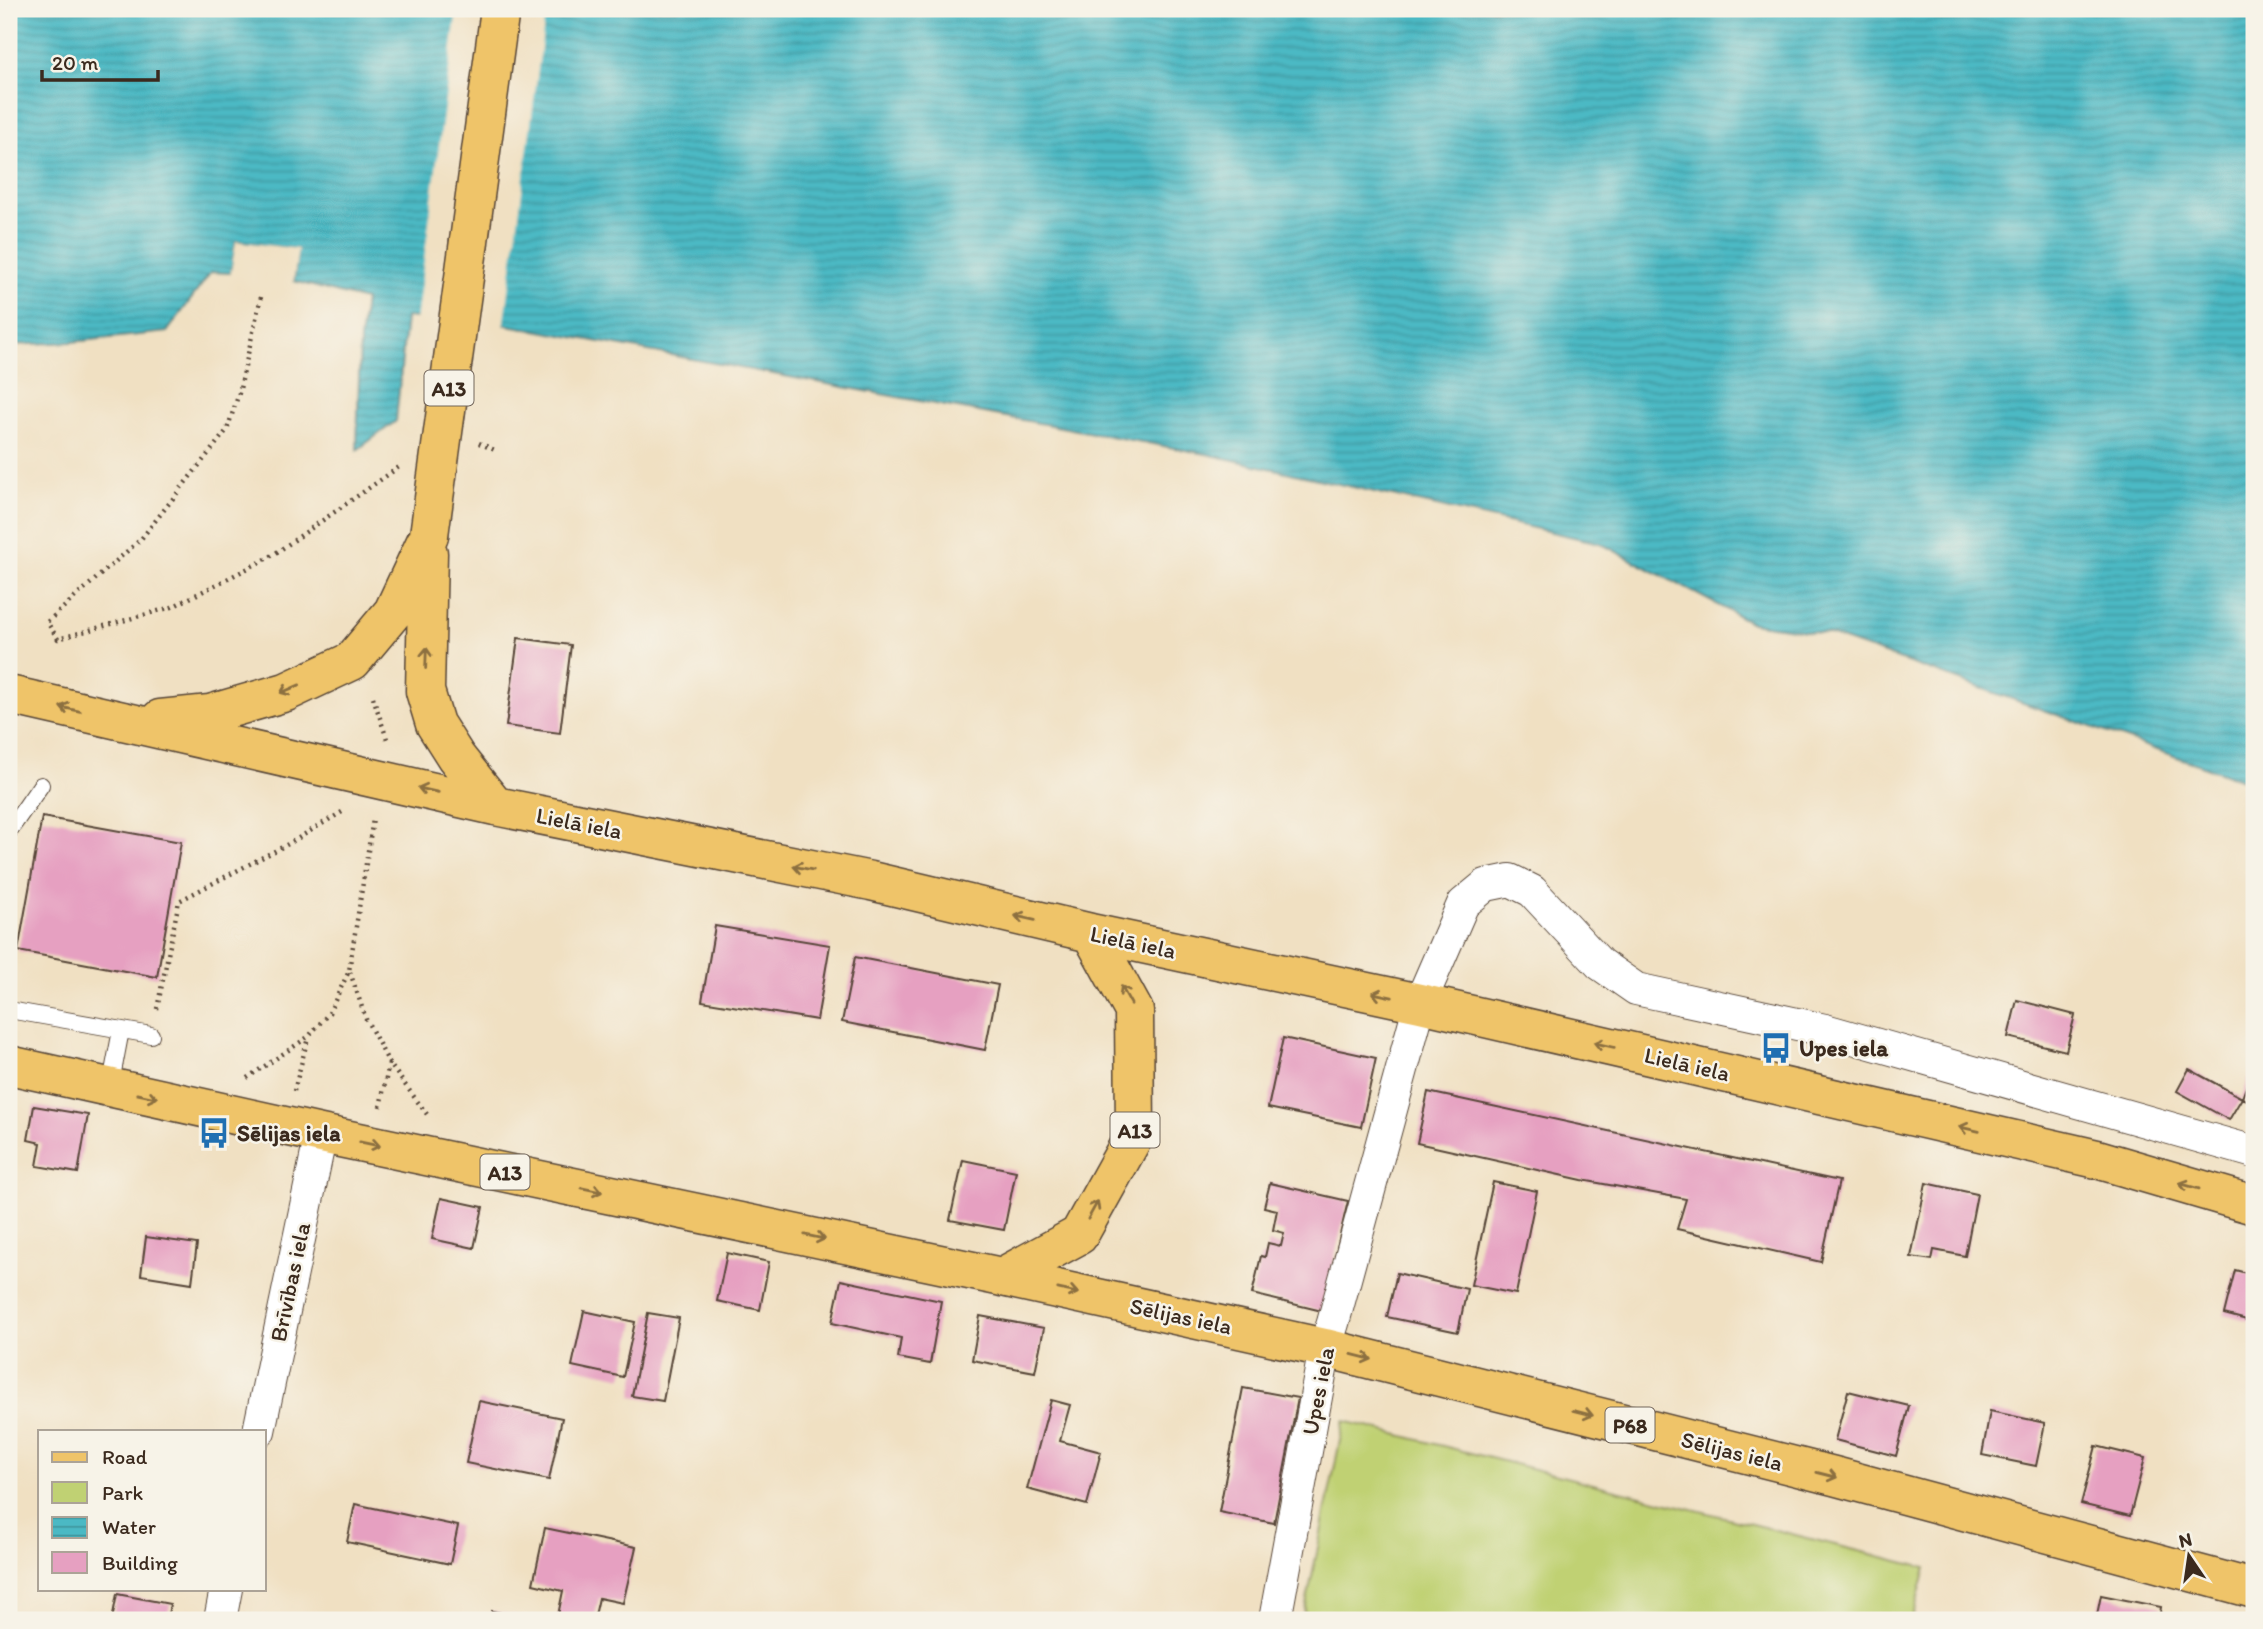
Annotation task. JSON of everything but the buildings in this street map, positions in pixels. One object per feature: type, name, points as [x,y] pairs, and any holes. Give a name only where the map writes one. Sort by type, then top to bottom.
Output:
[{"type":"main road","name":"A13","points":[[495,806],[456,757],[435,724],[425,691],[429,535],[500,9]]},
{"type":"main road","name":"A13","points":[[131,722],[210,714],[286,692],[352,661],[393,612],[429,535]]},
{"type":"main road","name":"Lielā iela","points":[[9,695],[495,806],[871,881],[1091,933],[1420,1003],[2097,1159],[2254,1205]]},
{"type":"main road","name":"A13","points":[[1002,1277],[1079,1235],[1135,1134],[1134,1011],[1091,933]]},
{"type":"main road","name":"Sēlijas iela","points":[[9,1065],[1325,1348],[1835,1476],[2254,1590]]},
{"type":"street","name":"Upes iela","points":[[1275,1620],[1325,1348],[1420,1003],[1463,904],[1486,885],[1510,880],[1532,891],[1600,964],[1636,989],[1825,1030],[2254,1152]]},
{"type":"street","name":"Brīvības iela","points":[[259,1430],[321,1134]]},
{"type":"street","points":[[220,1620],[226,1590]]},
{"type":"lane","points":[[9,831],[41,785]]},
{"type":"lane","points":[[9,1010],[151,1035]]},
{"type":"lane","points":[[110,1088],[121,1030]]},
{"type":"path","points":[[261,297],[239,393],[227,430],[141,539],[47,622],[58,639],[172,607],[184,601],[270,557],[405,463]]},
{"type":"path","points":[[474,441],[497,451]]},
{"type":"path","points":[[373,697],[389,740]]},
{"type":"path","points":[[242,1081],[308,1037],[329,1013],[349,971],[374,807]]},
{"type":"path","points":[[151,1035],[179,901],[321,824]]},
{"type":"path","points":[[349,971],[366,1019],[389,1063],[435,1124]]},
{"type":"path","points":[[295,1088],[308,1037]]},
{"type":"path","points":[[381,1104],[389,1063]]},
{"type":"green space","points":[[1344,1421],[1926,1568],[1912,1620],[1303,1620]]},
{"type":"water","points":[[9,9],[2254,9],[2254,784],[1827,634],[1752,623],[1600,543],[1207,454],[508,325],[406,317],[396,421],[357,450],[360,340],[365,300],[294,281],[297,249],[236,241],[231,273],[211,272],[167,332],[9,345]]},
{"type":"pier","points":[[457,9],[546,9],[504,329],[416,321]]},
{"type":"pier","points":[[236,241],[298,249],[293,285],[290,281],[294,252],[239,244],[234,274],[230,277]]},
{"type":"place","name":"Upes iela","points":[[1776,1048]]},
{"type":"place","name":"Sēlijas iela","points":[[214,1133]]}]
